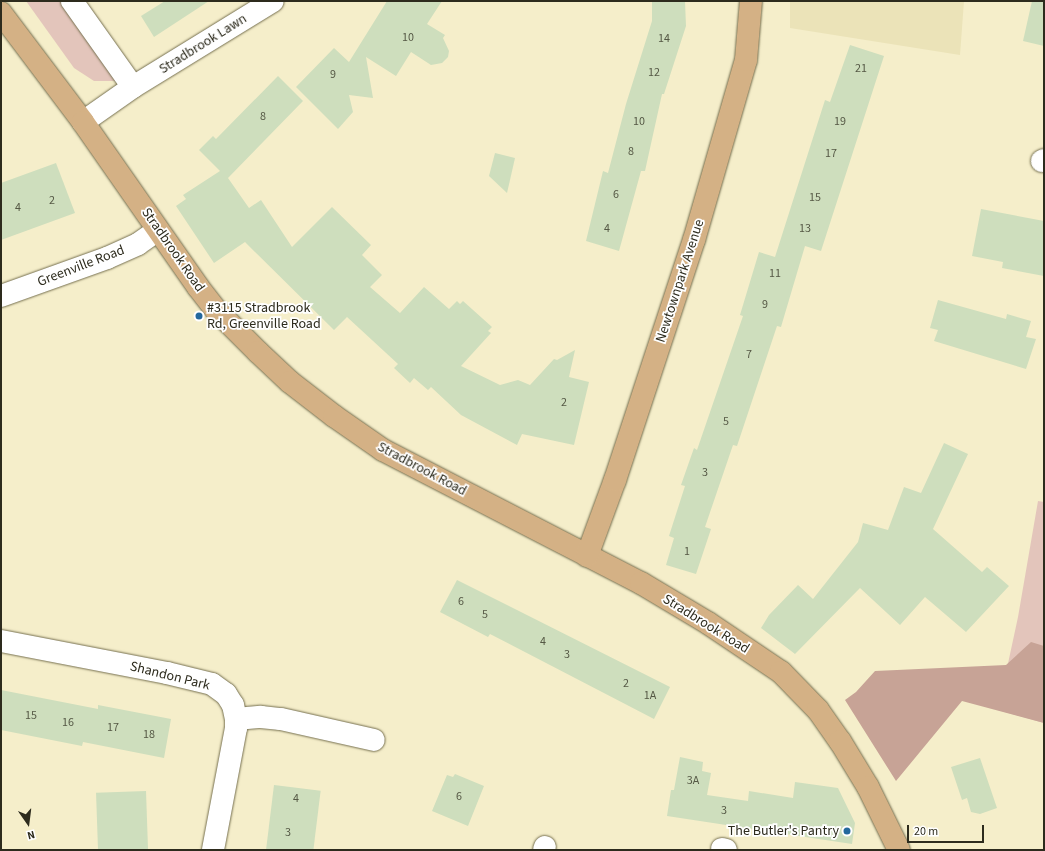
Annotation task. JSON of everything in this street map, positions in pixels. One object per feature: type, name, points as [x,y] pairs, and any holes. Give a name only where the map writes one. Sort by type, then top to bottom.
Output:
[{"type":"main road","name":"Newtownpark Avenue","points":[[587,556],[615,480],[694,240],[746,60],[751,1]]},
{"type":"main road","name":"Stradbrook Road","points":[[1,13],[83,122],[158,230],[217,311],[290,382],[334,416],[383,450],[661,595],[708,623],[781,672],[818,710],[840,741],[868,787],[899,850]]},
{"type":"street","points":[[72,1],[133,87]]},
{"type":"street","name":"Stradbrook Lawn","points":[[83,122],[133,87],[273,1]]},
{"type":"street","name":"Greenville Road","points":[[1,296],[107,258],[138,244],[158,230]]},
{"type":"street","name":"Shandon Park","points":[[1,641],[167,673],[212,684],[226,694],[233,705],[236,728],[213,850]]},
{"type":"street","points":[[236,719],[261,717],[281,719],[374,740]]},
{"type":"shaded area","points":[[26,1],[60,1],[116,81],[94,81],[74,68]]},
{"type":"shaded area","points":[[790,1],[964,1],[960,55],[790,28]]},
{"type":"shaded area","points":[[1038,501],[1044,502],[1044,723],[998,710],[1018,617]]},
{"type":"shaded area","points":[[1031,642],[1044,646],[1044,723],[962,701],[896,781],[845,700],[856,692],[875,671],[1006,665]]},
{"type":"building","points":[[165,1],[209,1],[154,37],[141,16]]},
{"type":"building","points":[[387,1],[442,1],[427,24],[445,35],[443,38],[449,51],[448,57],[442,63],[431,65],[411,52],[396,76],[366,57],[373,98],[349,95],[353,112],[338,129],[296,87],[334,48],[349,62]]},
{"type":"building","points":[[652,1],[685,1],[686,26],[664,94],[662,94],[645,171],[641,171],[619,251],[586,241],[603,171],[608,173],[626,104],[652,21]]},
{"type":"building","points":[[1032,1],[1044,1],[1044,46],[1023,41]]},
{"type":"building","points":[[850,45],[884,56],[821,251],[805,246],[781,327],[777,326],[737,446],[733,445],[705,527],[711,529],[696,574],[666,565],[674,538],[669,536],[685,486],[681,485],[694,448],[697,450],[743,316],[740,315],[759,252],[775,257],[825,100],[830,102]]},
{"type":"building","points":[[278,76],[303,101],[228,178],[249,208],[261,200],[292,247],[332,207],[371,245],[362,255],[382,275],[370,287],[400,313],[424,287],[449,309],[457,301],[460,304],[463,301],[492,327],[488,331],[491,333],[461,366],[500,385],[518,380],[530,385],[554,359],[557,360],[575,350],[569,377],[589,382],[574,445],[522,434],[517,445],[461,415],[431,387],[428,390],[414,378],[410,383],[394,368],[398,364],[347,317],[334,330],[245,242],[214,263],[176,206],[186,199],[183,195],[220,171],[199,150],[213,136],[216,139]]},
{"type":"building","points":[[495,153],[515,158],[507,193],[489,176]]},
{"type":"building","points":[[56,163],[75,213],[1,240],[1,183]]},
{"type":"building","points":[[981,209],[1044,221],[1044,276],[1002,268],[1003,262],[972,256]]},
{"type":"building","points":[[938,300],[1006,319],[1007,314],[1031,321],[1026,337],[1036,339],[1026,369],[934,341],[938,330],[930,328]]},
{"type":"building","points":[[944,443],[968,454],[933,529],[982,572],[987,567],[1009,586],[966,632],[925,597],[900,625],[860,588],[795,654],[761,628],[769,615],[798,585],[813,599],[858,542],[863,523],[888,530],[904,487],[921,493]]},
{"type":"building","points":[[457,580],[670,687],[654,719],[490,634],[488,637],[440,612]]},
{"type":"building","points":[[1,690],[98,709],[98,705],[171,719],[164,758],[83,742],[82,746],[1,730]]},
{"type":"building","points":[[680,757],[703,762],[702,771],[711,773],[707,795],[748,801],[749,791],[793,798],[795,782],[838,788],[855,823],[852,844],[667,816],[671,790],[674,790]]},
{"type":"building","points":[[980,758],[997,808],[980,814],[971,812],[967,798],[962,800],[951,767]]},
{"type":"building","points":[[455,774],[484,786],[468,826],[432,811],[447,775],[453,777]]},
{"type":"building","points":[[274,785],[321,791],[313,850],[266,850]]},
{"type":"building","points":[[146,791],[148,850],[98,850],[96,793]]},
{"type":"place","name":"#3115 Stradbrook Rd, Greenville Road","points":[[199,316]]},
{"type":"place","name":"The Butler's Pantry","points":[[847,831]]}]
